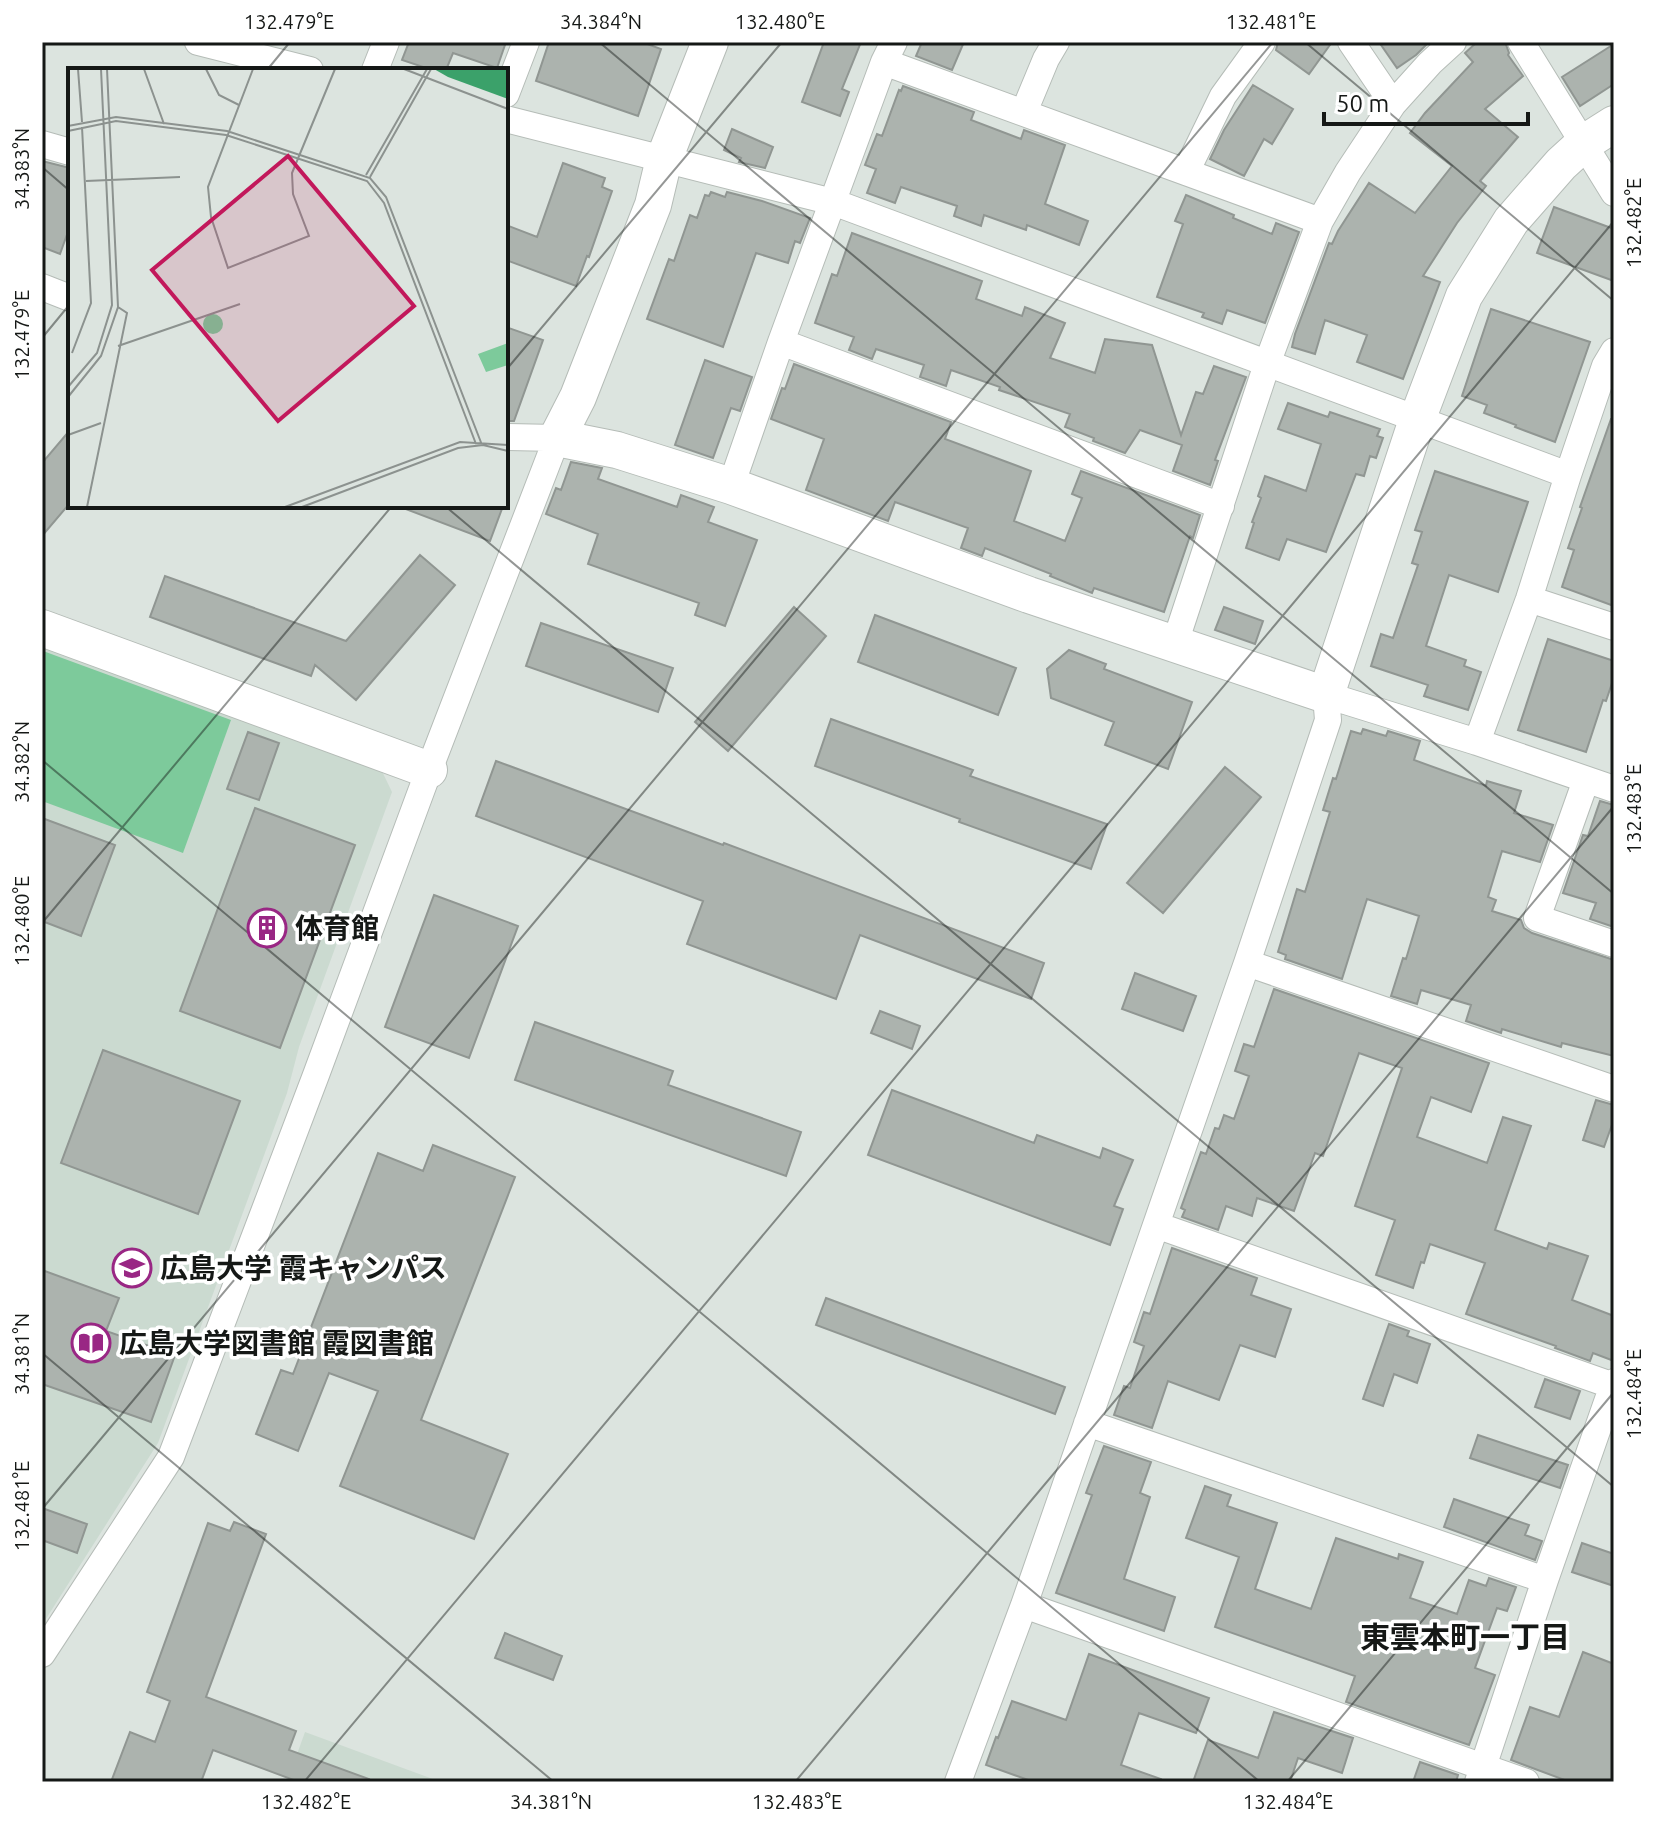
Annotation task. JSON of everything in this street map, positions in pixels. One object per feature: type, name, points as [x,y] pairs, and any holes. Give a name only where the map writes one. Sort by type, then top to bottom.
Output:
[{"type":"street","points":[[198,42],[301,68]]},
{"type":"street","points":[[376,68],[386,42]]},
{"type":"street","points":[[508,89],[526,42]]},
{"type":"street","points":[[42,1654],[171,1457],[429,770],[557,438],[578,397],[653,205],[664,159],[710,42]]},
{"type":"street","points":[[1024,112],[1056,42]]},
{"type":"street","points":[[1186,172],[1223,96],[1262,42]]},
{"type":"street","points":[[1351,42],[1393,104]]},
{"type":"street","points":[[1175,643],[1267,364],[1320,221],[1393,104],[1453,42]]},
{"type":"street","points":[[1521,42],[1614,193]]},
{"type":"street","points":[[731,486],[889,52],[1024,112],[1320,221]]},
{"type":"street","points":[[508,120],[833,202],[1568,475]]},
{"type":"street","points":[[958,1782],[1024,1605],[1247,963],[1328,720],[1326,695],[1417,420],[1464,296],[1511,221],[1561,164],[1584,143],[1614,124]]},
{"type":"street","points":[[42,144],[68,151]]},
{"type":"street","points":[[42,287],[68,297]]},
{"type":"street","points":[[781,342],[1221,506]]},
{"type":"street","points":[[1477,742],[1529,599],[1605,366],[1614,351]]},
{"type":"street","points":[[508,437],[557,438],[617,450],[731,486],[1029,595],[1614,789]]},
{"type":"street","points":[[1529,599],[1614,627]]},
{"type":"street","points":[[42,628],[429,770]]},
{"type":"street","points":[[1586,780],[1537,918],[1614,944]]},
{"type":"street","points":[[1247,963],[1614,1089]]},
{"type":"street","points":[[1156,1225],[1614,1385],[1481,1774]]},
{"type":"street","points":[[1087,1423],[1545,1580]]},
{"type":"street","points":[[1024,1605],[1481,1774],[1526,1782]]},
{"type":"shaded area","name":"広島大学 霞キャンパス","points":[[42,642],[379,765],[392,792],[299,1047],[287,1093],[158,1443],[42,1625]]},
{"type":"shaded area","points":[[305,1732],[441,1782],[287,1782]]},
{"type":"green space","points":[[43,651],[231,720],[183,853],[42,801]]},
{"type":"building","points":[[409,42],[506,42],[497,68],[453,53],[447,68],[426,68],[402,60]]},
{"type":"building","points":[[549,42],[642,42],[661,49],[638,116],[536,81]]},
{"type":"building","points":[[824,42],[861,42],[842,89],[849,92],[840,116],[802,102]]},
{"type":"building","points":[[922,42],[964,42],[952,70],[916,56]]},
{"type":"building","points":[[1278,42],[1332,42],[1309,74],[1276,50]]},
{"type":"building","points":[[1379,42],[1429,42],[1397,68]]},
{"type":"building","points":[[1477,42],[1505,42],[1508,55],[1523,76],[1485,109],[1518,137],[1480,181],[1486,186],[1457,223],[1423,276],[1440,282],[1403,379],[1357,362],[1367,335],[1325,320],[1315,354],[1292,347],[1329,243],[1332,244],[1369,183],[1415,213],[1452,166],[1410,133],[1473,62],[1465,53]]},
{"type":"building","points":[[1614,44],[1614,84],[1580,106],[1562,77]]},
{"type":"building","points":[[1253,85],[1293,109],[1272,144],[1264,139],[1244,176],[1210,159],[1224,130]]},
{"type":"building","points":[[903,86],[974,112],[971,120],[1021,139],[1024,130],[1065,145],[1045,204],[1088,221],[1079,245],[1027,225],[1026,230],[984,215],[981,226],[954,216],[957,206],[901,187],[895,203],[867,193],[876,169],[865,165],[877,134],[882,136]]},
{"type":"building","points":[[732,129],[773,147],[765,168],[739,162],[741,158],[724,150]]},
{"type":"building","points":[[42,161],[68,168],[68,232],[60,254],[42,247]]},
{"type":"building","points":[[563,163],[605,178],[602,187],[612,191],[576,286],[508,261],[508,226],[537,237]]},
{"type":"building","points":[[711,192],[725,197],[727,192],[762,201],[810,218],[800,243],[795,241],[788,263],[756,253],[723,347],[647,319],[669,259],[674,261],[690,215],[697,218],[705,195],[709,196]]},
{"type":"building","points":[[1186,195],[1272,234],[1276,223],[1299,232],[1265,323],[1227,310],[1222,324],[1202,317],[1204,313],[1157,297],[1183,224],[1175,221]]},
{"type":"building","points":[[1554,207],[1614,229],[1614,281],[1537,253]]},
{"type":"building","points":[[852,233],[982,281],[976,299],[1022,316],[1025,307],[1065,323],[1050,358],[1095,373],[1105,339],[1152,345],[1181,435],[1196,392],[1203,394],[1214,366],[1246,377],[1215,460],[1218,461],[1210,485],[1173,471],[1182,445],[1140,430],[1125,453],[1065,427],[1070,414],[999,390],[1000,387],[951,370],[946,386],[920,377],[924,365],[876,349],[872,359],[849,350],[854,337],[815,323],[832,274],[837,276]]},
{"type":"building","points":[[1491,309],[1590,342],[1555,442],[1484,413],[1487,405],[1462,396]]},
{"type":"building","points":[[508,328],[543,340],[514,421],[508,421]]},
{"type":"building","points":[[705,360],[752,377],[740,411],[731,408],[713,458],[675,445]]},
{"type":"building","points":[[794,364],[951,422],[945,439],[1031,471],[1014,521],[1065,541],[1082,498],[1072,494],[1081,471],[1200,515],[1164,612],[1094,588],[1092,593],[985,548],[982,556],[961,548],[968,528],[895,502],[888,521],[806,490],[824,439],[771,419]]},
{"type":"building","points":[[1288,403],[1328,417],[1330,412],[1380,429],[1377,436],[1383,438],[1376,458],[1370,456],[1364,476],[1356,474],[1326,552],[1287,539],[1279,560],[1246,548],[1265,476],[1306,491],[1321,444],[1278,429]]},
{"type":"building","points":[[1611,419],[1614,419],[1614,606],[1562,587],[1574,550],[1568,548]]},
{"type":"building","points":[[68,432],[68,505],[42,536],[42,463]]},
{"type":"building","points":[[571,462],[602,468],[598,479],[677,507],[681,495],[714,507],[708,522],[757,540],[725,626],[695,615],[699,603],[588,564],[598,534],[546,514],[556,488],[561,490]]},
{"type":"building","points":[[1435,471],[1528,502],[1498,592],[1449,575],[1426,646],[1466,660],[1464,666],[1481,672],[1468,710],[1424,696],[1428,685],[1371,666],[1381,634],[1393,638],[1418,565],[1412,563],[1422,532],[1415,530]]},
{"type":"building","points":[[403,508],[502,508],[490,541]]},
{"type":"building","points":[[420,555],[455,585],[356,700],[315,665],[311,676],[150,617],[165,576],[346,641]]},
{"type":"building","points":[[794,607],[826,636],[728,751],[695,722]]},
{"type":"building","points":[[1224,607],[1263,621],[1255,644],[1215,630]]},
{"type":"building","points":[[875,615],[1016,668],[998,715],[858,662]]},
{"type":"building","points":[[541,623],[673,668],[658,712],[526,666]]},
{"type":"building","points":[[1548,639],[1614,661],[1614,677],[1586,752],[1518,730]]},
{"type":"building","points":[[1069,650],[1106,664],[1104,669],[1192,702],[1168,769],[1105,745],[1114,722],[1051,698],[1047,669]]},
{"type":"building","points":[[831,719],[973,770],[970,776],[1107,824],[1091,869],[815,766]]},
{"type":"building","points":[[1363,729],[1386,736],[1388,731],[1420,741],[1414,760],[1486,786],[1487,781],[1521,791],[1514,813],[1553,825],[1540,862],[1502,851],[1488,897],[1496,900],[1492,911],[1521,920],[1524,928],[1532,933],[1614,960],[1614,1056],[1562,1043],[1561,1047],[1502,1029],[1501,1033],[1466,1021],[1471,1005],[1421,990],[1417,1004],[1391,996],[1419,916],[1367,899],[1342,979],[1285,959],[1286,955],[1278,952],[1297,889],[1305,892],[1330,812],[1323,810],[1333,778],[1336,779],[1351,731],[1361,734]]},
{"type":"building","points":[[248,732],[279,743],[259,800],[227,789]]},
{"type":"building","points":[[496,761],[1044,963],[1031,999],[860,935],[836,999],[687,944],[703,901],[476,816]]},
{"type":"building","points":[[1225,767],[1261,797],[1163,913],[1127,883]]},
{"type":"building","points":[[1600,801],[1614,805],[1614,927],[1590,919],[1596,903],[1563,893],[1583,835],[1588,836]]},
{"type":"building","name":"体育館","points":[[255,808],[355,845],[280,1048],[180,1011]]},
{"type":"building","points":[[42,818],[115,845],[81,936],[42,921]]},
{"type":"building","points":[[434,895],[518,926],[469,1058],[385,1027]]},
{"type":"building","points":[[1135,973],[1196,996],[1183,1031],[1122,1009]]},
{"type":"building","points":[[1274,989],[1489,1063],[1471,1112],[1431,1097],[1417,1137],[1487,1163],[1503,1117],[1531,1126],[1495,1230],[1547,1249],[1549,1243],[1588,1256],[1572,1300],[1614,1316],[1614,1361],[1593,1353],[1590,1361],[1466,1314],[1485,1263],[1430,1244],[1413,1288],[1376,1275],[1395,1220],[1355,1206],[1402,1068],[1359,1053],[1323,1156],[1315,1153],[1294,1211],[1257,1198],[1252,1216],[1226,1206],[1218,1230],[1182,1217],[1185,1210],[1181,1208],[1201,1152],[1206,1154],[1215,1128],[1219,1129],[1224,1115],[1234,1119],[1249,1076],[1235,1071],[1244,1044],[1254,1047]]},
{"type":"building","points":[[880,1011],[920,1026],[912,1049],[871,1033]]},
{"type":"building","points":[[535,1022],[673,1071],[668,1085],[801,1132],[786,1176],[515,1080]]},
{"type":"building","points":[[103,1050],[240,1101],[198,1214],[61,1163]]},
{"type":"building","points":[[892,1090],[1034,1143],[1037,1135],[1100,1158],[1103,1148],[1133,1160],[1114,1206],[1123,1209],[1110,1245],[868,1155]]},
{"type":"building","points":[[1596,1100],[1614,1105],[1614,1119],[1604,1147],[1583,1140]]},
{"type":"building","points":[[433,1145],[515,1177],[421,1420],[508,1454],[474,1539],[340,1486],[378,1391],[329,1373],[298,1451],[256,1434],[281,1370],[293,1374],[378,1153],[423,1171]]},
{"type":"building","points":[[1172,1248],[1257,1278],[1251,1295],[1291,1309],[1275,1357],[1240,1345],[1219,1400],[1168,1381],[1152,1428],[1114,1415],[1124,1386],[1130,1388],[1144,1346],[1134,1342],[1144,1312],[1150,1314]]},
{"type":"building","name":"広島大学図書館 霞図書館","points":[[42,1270],[119,1298],[106,1331],[175,1355],[151,1422],[42,1384]]},
{"type":"building","points":[[826,1298],[1065,1387],[1055,1414],[816,1325]]},
{"type":"building","points":[[1389,1324],[1409,1331],[1407,1336],[1430,1344],[1417,1383],[1394,1374],[1383,1406],[1363,1399]]},
{"type":"building","points":[[1545,1379],[1580,1391],[1570,1419],[1535,1407]]},
{"type":"building","points":[[1478,1435],[1568,1465],[1560,1488],[1470,1458]]},
{"type":"building","points":[[1104,1446],[1151,1462],[1140,1493],[1150,1497],[1124,1579],[1175,1597],[1164,1631],[1056,1593],[1092,1495],[1086,1493]]},
{"type":"building","points":[[1205,1486],[1231,1495],[1227,1506],[1277,1523],[1255,1589],[1311,1609],[1336,1538],[1398,1559],[1399,1554],[1423,1562],[1410,1598],[1457,1614],[1469,1580],[1486,1586],[1489,1578],[1516,1587],[1507,1611],[1497,1608],[1475,1668],[1495,1675],[1469,1745],[1346,1702],[1355,1676],[1215,1627],[1239,1557],[1186,1538]]},
{"type":"building","points":[[1454,1499],[1529,1525],[1525,1535],[1542,1541],[1535,1560],[1444,1527]]},
{"type":"building","points":[[42,1508],[87,1524],[77,1553],[42,1540]]},
{"type":"building","points":[[234,1522],[266,1534],[206,1697],[296,1731],[289,1750],[369,1779],[368,1782],[299,1782],[213,1750],[201,1782],[111,1782],[130,1732],[155,1742],[170,1701],[147,1692],[208,1523],[230,1531]]},
{"type":"building","points":[[1582,1543],[1614,1554],[1614,1586],[1572,1572]]},
{"type":"building","points":[[505,1633],[562,1656],[553,1680],[495,1658]]},
{"type":"building","points":[[1583,1652],[1614,1664],[1614,1782],[1570,1782],[1511,1760],[1530,1707],[1559,1717]]},
{"type":"building","points":[[1089,1654],[1209,1698],[1196,1733],[1139,1713],[1121,1765],[1161,1779],[1160,1782],[1034,1782],[986,1765],[1012,1701],[1066,1720]]},
{"type":"building","points":[[1274,1712],[1353,1738],[1342,1773],[1298,1758],[1290,1782],[1193,1782],[1208,1740],[1258,1758]]},
{"type":"building","points":[[1420,1762],[1458,1775],[1456,1782],[1413,1782]]},
{"type":"place","name":"体育館","points":[[267,928]]},
{"type":"place","name":"広島大学 霞キャンパス","points":[[132,1268]]},
{"type":"place","name":"広島大学図書館 霞図書館","points":[[91,1343]]},
{"type":"district","name":"東雲本町一丁目","points":[[1465,1638]]}]
